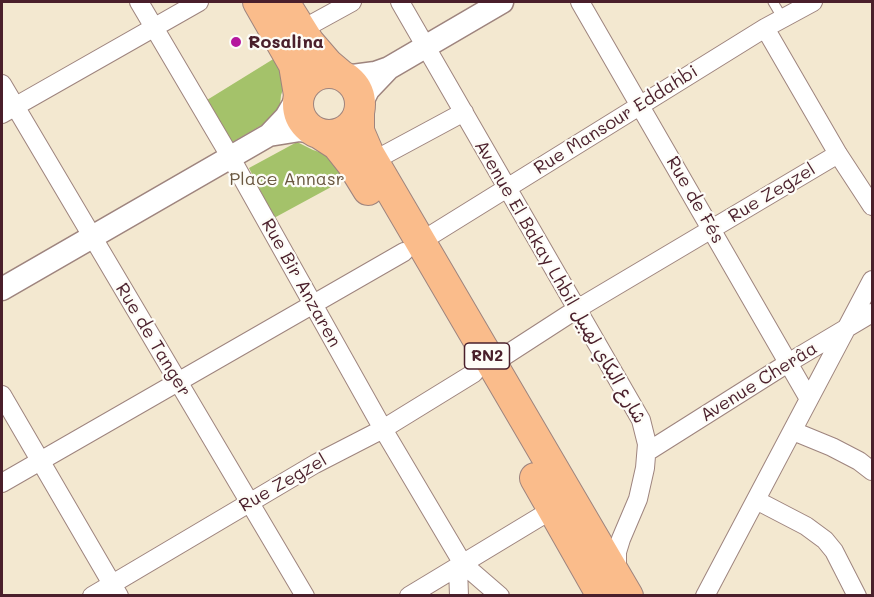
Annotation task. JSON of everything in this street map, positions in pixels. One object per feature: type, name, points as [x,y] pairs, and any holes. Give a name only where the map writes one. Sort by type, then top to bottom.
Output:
[{"type":"highway","name":"RN2","points":[[258,2],[294,64],[299,95],[299,113],[308,127],[337,145],[412,247],[616,589]]},
{"type":"highway","name":"RN2","points":[[284,2],[323,59],[357,89],[360,109],[359,131],[412,247]]},
{"type":"highway","points":[[299,95],[311,78],[331,72],[343,76]]},
{"type":"highway","points":[[318,133],[340,134],[348,129],[360,109]]},
{"type":"highway","name":"RN2","points":[[483,369],[553,509],[616,589]]},
{"type":"street","name":"Rue Bir Anzaren","points":[[139,2],[231,158],[460,566]]},
{"type":"street","points":[[8,110],[199,2]]},
{"type":"street","points":[[301,30],[352,2]]},
{"type":"street","name":"Avenue El Bakay Lhbil شارع البكاي لهبيل","points":[[399,2],[641,420],[646,436],[647,453],[638,499],[617,552],[616,589]]},
{"type":"street","points":[[360,109],[368,90],[389,68],[502,2]]},
{"type":"street","name":"Rue de Fés","points":[[580,2],[809,399]]},
{"type":"street","name":"Rue Mansour Eddahbi","points":[[2,483],[412,247],[765,28],[813,2]]},
{"type":"street","points":[[765,28],[838,154],[873,206]]},
{"type":"street","points":[[343,76],[375,73],[389,68]]},
{"type":"street","name":"Rue de Tanger","points":[[2,84],[8,110],[92,237],[305,596]]},
{"type":"street","points":[[2,289],[269,135],[286,117],[299,95]]},
{"type":"street","points":[[373,161],[464,112]]},
{"type":"street","points":[[269,135],[300,130],[318,133]]},
{"type":"street","name":"Rue Zegzel","points":[[92,596],[116,590],[250,502],[382,429],[483,369],[577,309],[838,154]]},
{"type":"street","points":[[705,596],[872,284]]},
{"type":"street","name":"Avenue Cherâa","points":[[647,453],[788,363],[873,313]]},
{"type":"street","points":[[2,395],[116,590]]},
{"type":"street","points":[[793,431],[832,447],[873,471]]},
{"type":"street","points":[[756,500],[806,526],[825,540],[834,551],[857,596]]},
{"type":"street","points":[[412,595],[553,509]]},
{"type":"street","points":[[459,596],[460,566]]},
{"type":"street","points":[[460,566],[500,596]]},
{"type":"lane","points":[[773,2],[783,19]]},
{"type":"green space","name":"Place Annasr","points":[[275,58],[287,79],[281,95],[279,115],[231,143],[207,100]]},
{"type":"green space","name":"Place Annasr","points":[[297,142],[332,156],[344,180],[274,218],[249,168]]},
{"type":"place","name":"Rosalina","points":[[236,42]]}]
